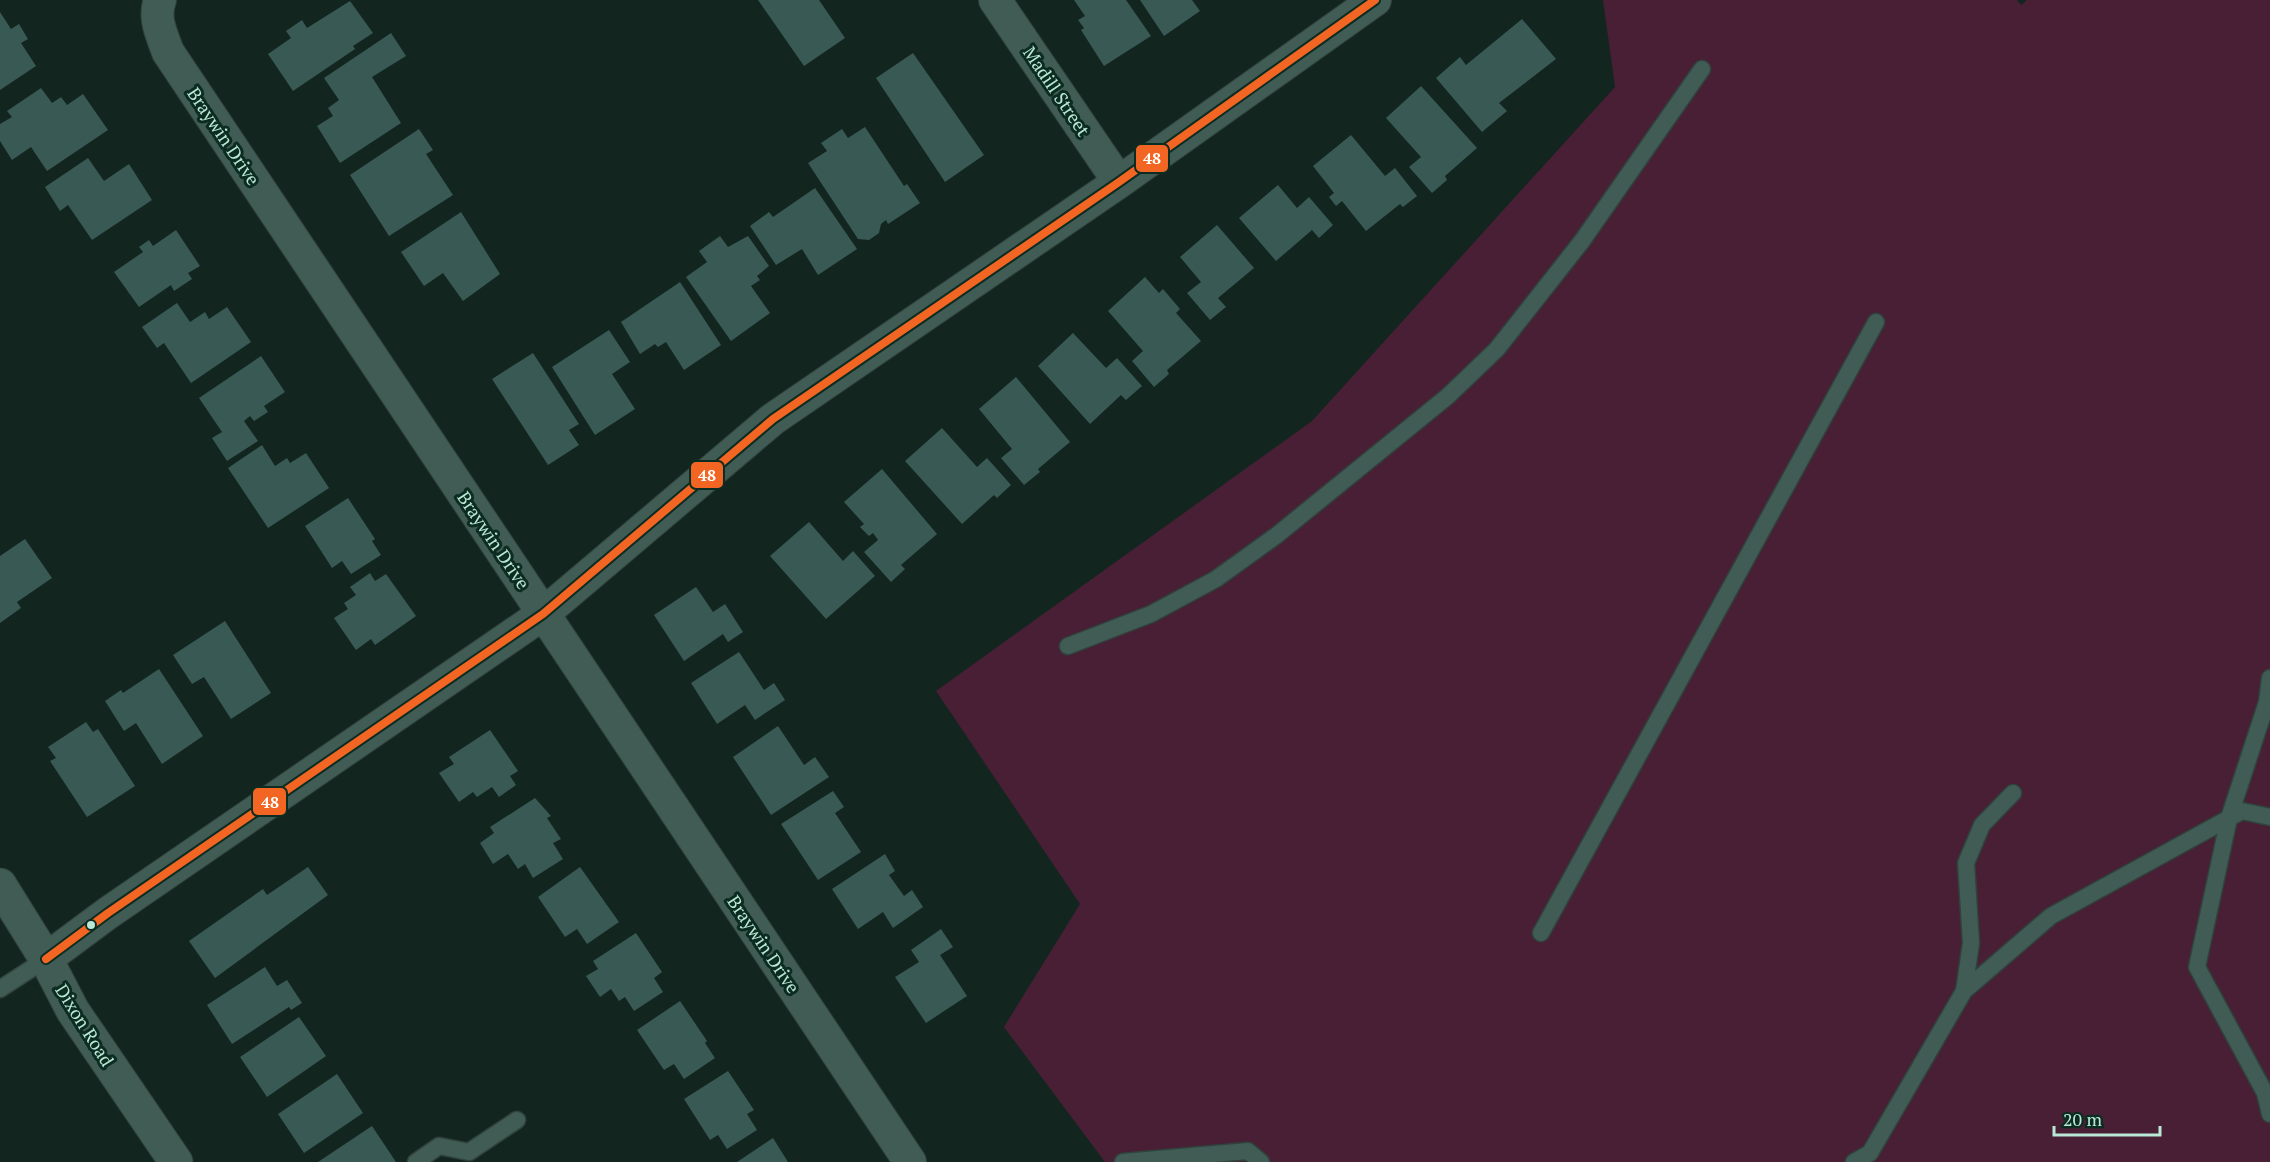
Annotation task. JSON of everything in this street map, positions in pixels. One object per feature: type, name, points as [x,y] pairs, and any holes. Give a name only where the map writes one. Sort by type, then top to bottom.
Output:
[{"type":"main road","name":"Dixon Road","points":[[0,885],[45,959],[73,1011],[176,1162]]},
{"type":"street","name":"Braywin Drive","points":[[160,0],[157,8],[159,27],[168,52],[910,1162]]},
{"type":"street","name":"Madill Street","points":[[995,0],[1119,182]]},
{"type":"street","points":[[45,959],[108,913],[543,614],[773,419],[1119,182],[1375,0]]},
{"type":"lane","points":[[1068,645],[1151,614],[1216,579],[1277,535],[1448,396],[1497,349],[1582,241],[1702,69]]},
{"type":"lane","points":[[1540,933],[1876,322]]},
{"type":"lane","points":[[2270,678],[2267,702],[2229,818],[2197,967],[2265,1093],[2270,1114]]},
{"type":"lane","points":[[1964,991],[1971,943],[1966,863],[1982,825],[2013,793]]},
{"type":"lane","points":[[1854,1162],[1870,1153],[1964,991],[2050,916],[2242,811],[2270,817]]},
{"type":"lane","points":[[0,989],[45,959]]},
{"type":"lane","points":[[416,1162],[439,1146],[470,1152],[518,1120]]},
{"type":"lane","points":[[1123,1162],[1248,1151],[1261,1162]]},
{"type":"shaded area","points":[[1603,0],[2017,0],[2021,5],[2027,0],[2270,0],[2270,1162],[1105,1162],[1004,1027],[1080,904],[936,691],[1312,421],[1615,87]]},
{"type":"building","points":[[758,0],[819,0],[845,38],[804,66]]},
{"type":"building","points":[[1074,0],[1126,0],[1151,36],[1104,66],[1081,30],[1084,28],[1078,20],[1085,16]]},
{"type":"building","points":[[1140,0],[1192,0],[1200,11],[1164,36]]},
{"type":"building","points":[[350,1],[373,33],[353,46],[355,49],[293,91],[268,54],[291,38],[286,31],[302,20],[307,28]]},
{"type":"building","points":[[0,12],[11,29],[19,24],[28,39],[21,43],[36,66],[0,90]]},
{"type":"building","points":[[1522,19],[1556,59],[1499,103],[1507,111],[1482,132],[1436,78],[1460,57],[1466,65]]},
{"type":"building","points":[[391,33],[406,56],[372,77],[401,123],[340,163],[317,126],[333,116],[328,108],[339,100],[324,78]]},
{"type":"building","points":[[913,53],[984,155],[945,182],[876,78]]},
{"type":"building","points":[[1421,86],[1477,148],[1445,176],[1447,180],[1432,193],[1409,167],[1421,157],[1386,118]]},
{"type":"building","points":[[41,88],[52,103],[61,97],[67,105],[83,94],[108,130],[47,171],[31,147],[12,160],[0,141],[0,124],[12,117],[7,111]]},
{"type":"building","points":[[865,127],[904,186],[907,184],[920,203],[888,224],[886,220],[881,224],[879,233],[869,240],[858,239],[808,163],[827,151],[821,143],[842,129],[848,138]]},
{"type":"building","points":[[419,129],[433,150],[426,154],[453,195],[389,236],[350,175]]},
{"type":"building","points":[[1351,135],[1385,176],[1395,168],[1417,196],[1403,207],[1400,204],[1366,231],[1342,201],[1336,206],[1329,197],[1334,193],[1313,166]]},
{"type":"building","points":[[88,158],[104,181],[129,164],[152,200],[92,240],[68,205],[60,211],[45,187]]},
{"type":"building","points":[[1278,185],[1297,208],[1309,197],[1333,225],[1319,238],[1312,230],[1276,261],[1239,218]]},
{"type":"building","points":[[815,188],[857,249],[818,275],[802,249],[776,265],[750,226],[769,212],[773,217]]},
{"type":"building","points":[[461,212],[500,274],[463,301],[443,273],[424,286],[401,252]]},
{"type":"building","points":[[1217,225],[1254,268],[1218,298],[1226,307],[1210,320],[1187,293],[1201,282],[1180,257]]},
{"type":"building","points":[[176,230],[200,266],[188,273],[192,279],[174,291],[171,285],[139,307],[114,272],[143,252],[139,247],[149,240],[153,246]]},
{"type":"building","points":[[720,236],[728,247],[748,236],[769,266],[757,276],[760,280],[751,286],[770,313],[731,341],[686,277],[707,262],[699,251]]},
{"type":"building","points":[[1145,277],[1159,293],[1163,289],[1180,309],[1176,313],[1201,341],[1167,370],[1169,374],[1154,387],[1132,361],[1143,351],[1108,311]]},
{"type":"building","points":[[680,282],[721,345],[684,370],[666,342],[658,347],[655,344],[640,354],[621,322]]},
{"type":"building","points":[[177,303],[190,322],[205,312],[209,319],[227,307],[251,342],[191,383],[164,343],[157,348],[142,327]]},
{"type":"building","points":[[609,330],[630,362],[612,374],[635,409],[595,435],[552,367]]},
{"type":"building","points":[[1073,333],[1106,368],[1117,358],[1142,386],[1126,400],[1121,395],[1090,424],[1038,366]]},
{"type":"building","points":[[533,353],[579,424],[569,430],[579,445],[548,465],[492,379]]},
{"type":"building","points":[[261,356],[285,392],[264,406],[268,412],[254,421],[250,416],[244,421],[258,441],[227,461],[212,438],[222,432],[199,398]]},
{"type":"building","points":[[1016,377],[1070,442],[1038,469],[1040,472],[1024,485],[1001,458],[1012,449],[979,409]]},
{"type":"building","points":[[942,428],[977,467],[987,458],[1011,485],[997,498],[994,495],[962,524],[905,461]]},
{"type":"building","points":[[262,445],[275,466],[287,458],[290,463],[306,453],[329,488],[268,528],[228,468]]},
{"type":"building","points":[[882,469],[937,534],[901,565],[905,569],[891,582],[864,552],[878,540],[873,533],[869,536],[860,527],[864,524],[844,502]]},
{"type":"building","points":[[348,498],[375,539],[372,541],[381,555],[351,574],[342,561],[332,568],[305,526]]},
{"type":"building","points":[[809,522],[843,561],[853,551],[875,576],[826,619],[770,556]]},
{"type":"building","points":[[25,539],[52,578],[17,602],[21,608],[0,623],[0,556]]},
{"type":"building","points":[[370,573],[375,581],[386,574],[416,616],[375,645],[371,639],[356,650],[334,618],[348,609],[344,603],[356,595],[350,587]]},
{"type":"building","points":[[696,587],[713,612],[725,604],[743,632],[728,642],[723,634],[684,661],[654,615]]},
{"type":"building","points":[[225,621],[271,693],[231,719],[204,677],[192,684],[173,655]]},
{"type":"building","points":[[739,652],[764,690],[774,683],[785,700],[755,720],[745,705],[717,724],[691,683]]},
{"type":"building","points":[[159,669],[203,736],[162,764],[136,723],[124,731],[105,701],[121,690],[123,693]]},
{"type":"building","points":[[86,722],[93,732],[98,729],[135,786],[87,817],[50,761],[56,758],[48,747]]},
{"type":"building","points":[[778,726],[804,765],[815,757],[829,777],[771,815],[733,757]]},
{"type":"building","points":[[490,730],[518,771],[510,776],[516,785],[499,797],[492,787],[477,797],[473,792],[459,802],[439,773],[454,764],[449,757]]},
{"type":"building","points":[[833,791],[844,807],[835,813],[861,852],[818,880],[781,824]]},
{"type":"building","points":[[535,798],[551,816],[547,818],[561,839],[553,843],[563,859],[533,878],[525,864],[518,869],[508,854],[493,864],[480,843],[494,833],[490,827]]},
{"type":"building","points":[[885,854],[895,871],[889,875],[904,896],[912,890],[923,907],[893,928],[883,912],[858,929],[832,889]]},
{"type":"building","points":[[308,867],[328,895],[215,978],[189,941],[263,889],[267,895]]},
{"type":"building","points":[[580,867],[619,922],[587,944],[577,929],[565,937],[538,897]]},
{"type":"building","points":[[941,929],[953,947],[940,955],[967,996],[926,1023],[895,977],[919,962],[911,950]]},
{"type":"building","points":[[636,933],[662,972],[654,978],[663,992],[634,1011],[625,997],[619,1001],[611,989],[600,997],[586,976],[598,969],[593,961]]},
{"type":"building","points":[[265,967],[277,986],[287,980],[302,1003],[291,1010],[289,1007],[232,1044],[207,1005]]},
{"type":"building","points":[[680,1001],[707,1041],[705,1043],[715,1058],[684,1079],[674,1064],[664,1070],[637,1030]]},
{"type":"building","points":[[299,1017],[326,1056],[267,1097],[240,1057]]},
{"type":"building","points":[[728,1071],[754,1110],[747,1114],[757,1130],[727,1149],[718,1135],[710,1140],[684,1099]]},
{"type":"building","points":[[337,1074],[363,1113],[304,1153],[278,1114]]},
{"type":"building","points":[[372,1126],[396,1162],[318,1162]]},
{"type":"building","points":[[773,1138],[788,1162],[737,1162]]},
{"type":"transit line","name":"48","points":[[46,959],[108,913],[543,614],[773,419],[1119,182],[1375,0]]}]
